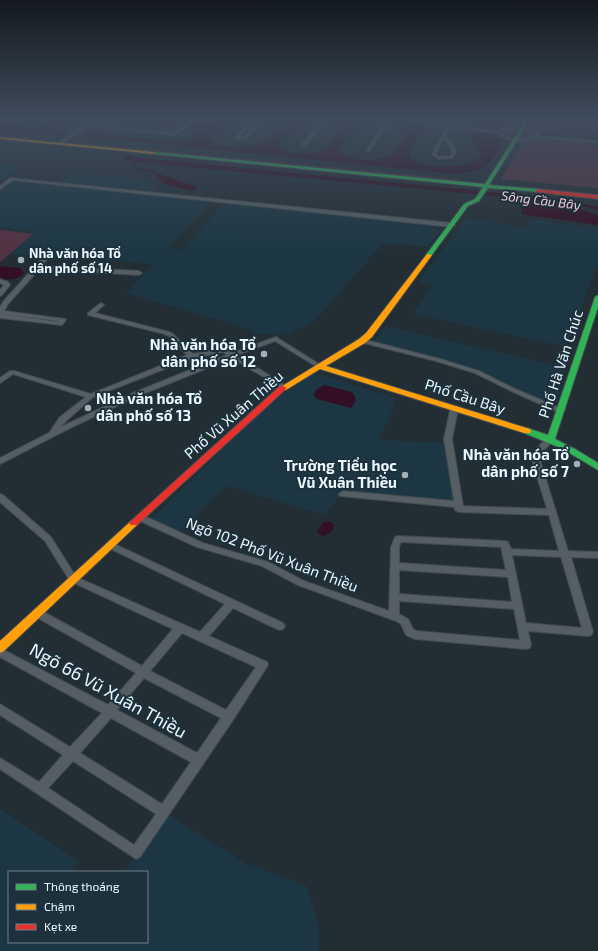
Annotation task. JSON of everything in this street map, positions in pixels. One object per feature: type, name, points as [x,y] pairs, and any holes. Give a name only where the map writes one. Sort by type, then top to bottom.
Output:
[{"type":"main road","points":[[267,164],[484,188],[598,197]]},
{"type":"main road","name":"Phố Vũ Xuân Thiều","points":[[0,648],[73,579],[284,387],[362,341],[369,335],[466,205],[475,201],[499,164]]},
{"type":"main road","points":[[484,188],[598,192]]},
{"type":"main road","name":"Phố Hà Văn Chúc","points":[[551,439],[598,296]]},
{"type":"main road","name":"Phố Cầu Bây","points":[[319,366],[551,439],[574,451],[598,467]]},
{"type":"street","points":[[0,188],[12,179],[452,225]]},
{"type":"street","points":[[0,314],[5,303],[46,258]]},
{"type":"street","points":[[37,267],[139,273]]},
{"type":"street","points":[[0,281],[6,283],[7,285],[0,294]]},
{"type":"street","points":[[101,304],[90,314],[167,333],[171,335],[191,356]]},
{"type":"street","points":[[0,314],[63,320],[60,324],[0,314]]},
{"type":"street","points":[[0,461],[52,433],[137,394],[232,354],[276,339],[319,366]]},
{"type":"street","points":[[362,341],[438,360],[477,372],[513,390],[561,410]]},
{"type":"street","points":[[52,433],[63,419],[91,396],[191,356],[224,350],[284,387]]},
{"type":"street","points":[[0,380],[12,372],[91,396]]},
{"type":"street","points":[[454,408],[448,439],[459,509],[552,512]]},
{"type":"street","points":[[522,627],[588,632],[536,460],[540,450],[551,439]]},
{"type":"street","points":[[343,494],[458,504]]},
{"type":"street","points":[[0,497],[48,539],[73,579],[263,665],[136,852],[0,763]]},
{"type":"street","name":"Ngõ 102 Phố Vũ Xuân Thiều","points":[[141,518],[200,545],[265,564],[301,583],[394,616]]},
{"type":"street","points":[[398,539],[506,544],[526,645],[415,635],[409,632],[405,622],[394,616],[394,596],[395,547],[398,539]]},
{"type":"street","points":[[110,545],[280,626]]},
{"type":"street","points":[[507,552],[598,555]]},
{"type":"street","points":[[394,566],[512,574]]},
{"type":"street","points":[[394,596],[518,606]]},
{"type":"street","points":[[202,637],[231,603]]},
{"type":"street","points":[[37,613],[143,672],[229,717]]},
{"type":"street","points":[[40,789],[110,711],[180,628]]},
{"type":"street","name":"Ngõ 66 Vũ Xuân Thiều","points":[[0,652],[199,760]]},
{"type":"street","points":[[0,709],[164,812]]},
{"type":"shaded area","points":[[0,164],[21,166],[0,182]]},
{"type":"shaded area","points":[[293,164],[303,164],[467,181]]},
{"type":"shaded area","points":[[510,164],[598,164],[598,188],[501,179]]},
{"type":"shaded area","points":[[75,173],[148,180],[157,191],[63,182]]},
{"type":"shaded area","points":[[15,180],[205,201],[209,204],[168,248],[184,250],[222,205],[230,204],[429,225],[439,232],[427,247],[383,243],[322,313],[311,322],[288,335],[283,332],[278,336],[272,334],[261,335],[246,328],[126,293],[153,264],[10,254],[35,232],[0,227],[0,191]]},
{"type":"shaded area","points":[[467,218],[526,228],[531,219],[582,227],[583,225],[598,227],[598,263],[566,347],[413,314],[433,285],[418,282]]},
{"type":"shaded area","points":[[0,230],[33,234],[0,262]]},
{"type":"shaded area","points":[[385,326],[566,368],[555,406],[493,379],[439,359],[373,342]]},
{"type":"shaded area","points":[[312,373],[339,380],[397,399],[379,440],[448,443],[457,501],[342,493],[325,515],[227,486],[216,495],[179,533],[149,521],[216,456],[229,440],[273,400]]},
{"type":"shaded area","points":[[0,809],[79,862],[74,869],[77,871],[8,871],[8,943],[148,943],[148,871],[125,871],[164,812],[245,863],[307,886],[319,927],[319,951],[0,951]]},
{"type":"water","name":"Sông Cầu Bây","points":[[160,164],[207,164],[462,189],[565,200],[598,207],[598,210],[578,205]]},
{"type":"water","points":[[360,164],[424,164],[452,167],[465,164],[489,164],[479,170],[455,174]]},
{"type":"water","points":[[152,171],[197,187],[191,191],[164,184]]},
{"type":"water","points":[[523,202],[580,209],[598,215],[598,225],[521,214]]},
{"type":"water","points":[[0,266],[20,268],[24,273],[13,279],[0,279]]},
{"type":"water","points":[[324,385],[352,392],[355,397],[353,406],[351,408],[317,399],[314,395],[316,390]]},
{"type":"water","points":[[329,521],[334,525],[333,529],[328,534],[322,536],[317,532],[323,523]]},
{"type":"waterway","points":[[135,164],[137,169],[152,171]]},
{"type":"traffic: fast","points":[[269,164],[538,191]]},
{"type":"traffic: fast","points":[[429,255],[466,205],[477,200],[500,164]]},
{"type":"traffic: fast","points":[[551,439],[598,297]]},
{"type":"traffic: fast","points":[[527,431],[564,446],[598,467]]},
{"type":"traffic: slow","points":[[283,388],[362,341],[369,335],[429,255]]},
{"type":"traffic: slow","points":[[319,366],[527,431]]},
{"type":"traffic: slow","points":[[0,648],[134,523]]},
{"type":"traffic: jam","points":[[538,191],[598,197]]},
{"type":"traffic: jam","points":[[134,523],[283,388]]},
{"type":"place","name":"Nhà văn hóa Tổ dân phố số 14","points":[[21,260]]},
{"type":"place","name":"Nhà văn hóa Tổ dân phố số 12","points":[[264,354]]},
{"type":"place","name":"Nhà văn hóa Tổ dân phố số 13","points":[[88,408]]},
{"type":"place","name":"Nhà văn hóa Tổ dân phố số 7","points":[[577,464]]},
{"type":"place","name":"Trường Tiểu học Vũ Xuân Thiều","points":[[405,475]]}]
